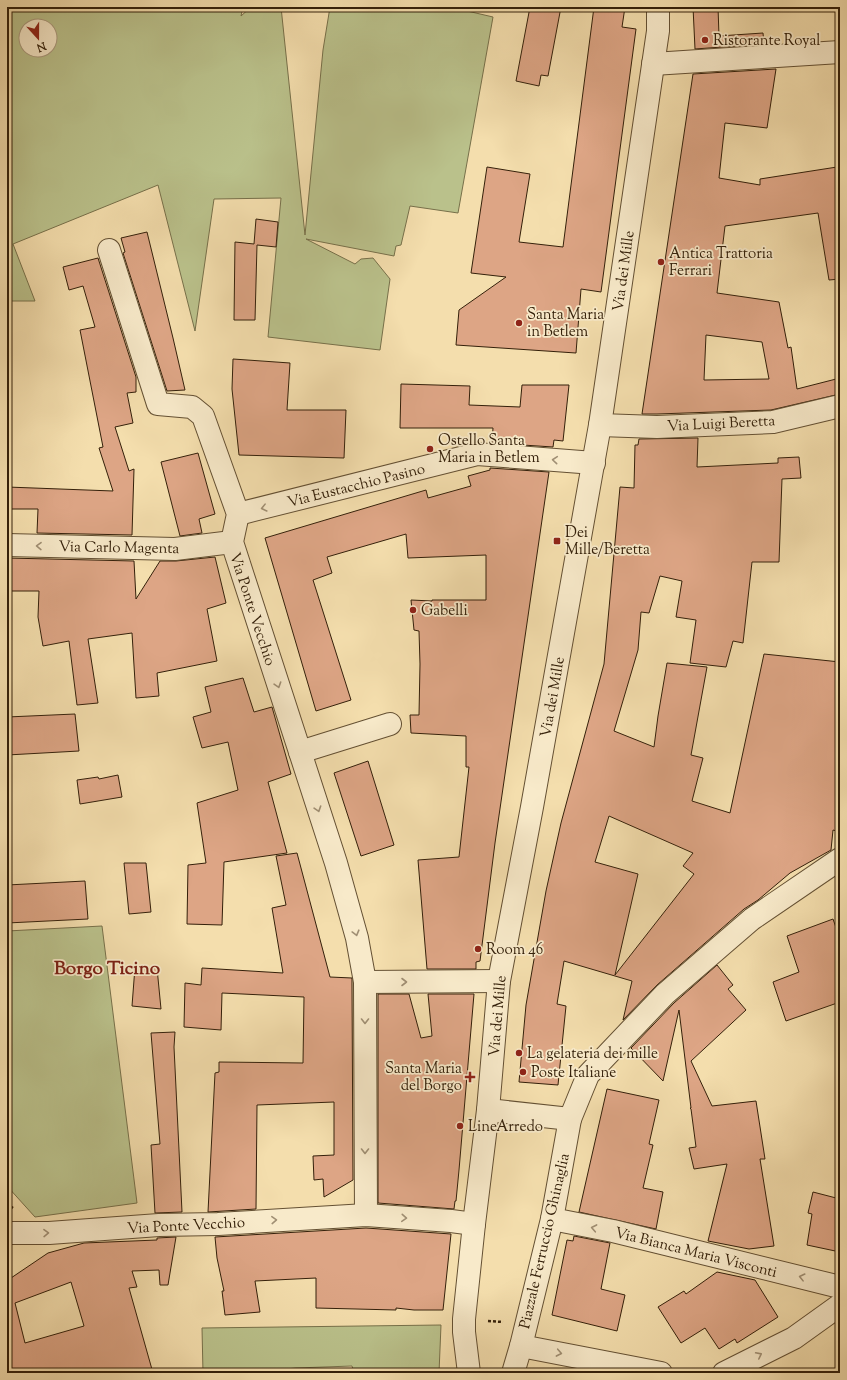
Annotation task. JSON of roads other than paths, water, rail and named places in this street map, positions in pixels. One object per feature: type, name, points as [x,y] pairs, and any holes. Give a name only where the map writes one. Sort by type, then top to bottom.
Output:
[{"type":"street","name":"Via dei Mille","points":[[455,1373],[464,1325],[474,1224],[488,1110],[499,981],[594,462],[658,31],[658,7]]},
{"type":"street","points":[[653,64],[840,52]]},
{"type":"street","points":[[109,250],[158,404],[192,406],[203,416],[238,514]]},
{"type":"street","name":"Via Luigi Beretta","points":[[600,425],[657,427],[773,422],[840,406]]},
{"type":"street","name":"Via Eustacchio Pasino","points":[[238,514],[477,454],[594,462]]},
{"type":"street","name":"Via Ponte Vecchio","points":[[238,514],[232,542],[336,863],[357,938],[365,982],[366,1215]]},
{"type":"street","name":"Via Carlo Magenta","points":[[7,545],[175,549],[232,542]]},
{"type":"street","points":[[300,752],[390,724]]},
{"type":"street","name":"Piazzale Ferruccio Ghinaglia","points":[[512,1373],[523,1336],[552,1219],[570,1119],[588,1075],[665,994],[752,919],[840,859]]},
{"type":"street","points":[[365,982],[499,981]]},
{"type":"street","points":[[488,1110],[570,1119]]},
{"type":"street","name":"Via Ponte Vecchio","points":[[7,1233],[49,1234],[159,1225],[218,1224],[366,1215],[474,1224]]},
{"type":"street","name":"Via Bianca Maria Visconti","points":[[552,1219],[613,1231],[840,1287]]},
{"type":"street","points":[[724,1373],[794,1338],[840,1305]]},
{"type":"street","name":"Via dei Mille","points":[[464,1325],[469,1373]]},
{"type":"street","points":[[523,1336],[661,1373]]},
{"type":"place","name":"Ristorante Royal","points":[[705,40]]},
{"type":"place","name":"Antica Trattoria Ferrari","points":[[661,262]]},
{"type":"place","name":"Santa Maria in Betlem","points":[[519,323]]},
{"type":"place","name":"Ostello Santa Maria in Betlem","points":[[430,449]]},
{"type":"place","name":"Dei Mille/Beretta","points":[[557,541]]},
{"type":"place","name":"Gabelli","points":[[413,610]]},
{"type":"place","name":"Room 46","points":[[478,949]]},
{"type":"place","name":"La gelateria dei mille","points":[[519,1053]]},
{"type":"place","name":"Poste Italiane","points":[[523,1072]]},
{"type":"place","name":"Santa Maria del Borgo","points":[[470,1077]]},
{"type":"place","name":"LineArredo","points":[[460,1126]]},
{"type":"district","name":"Borgo Ticino","points":[[107,967]]}]
